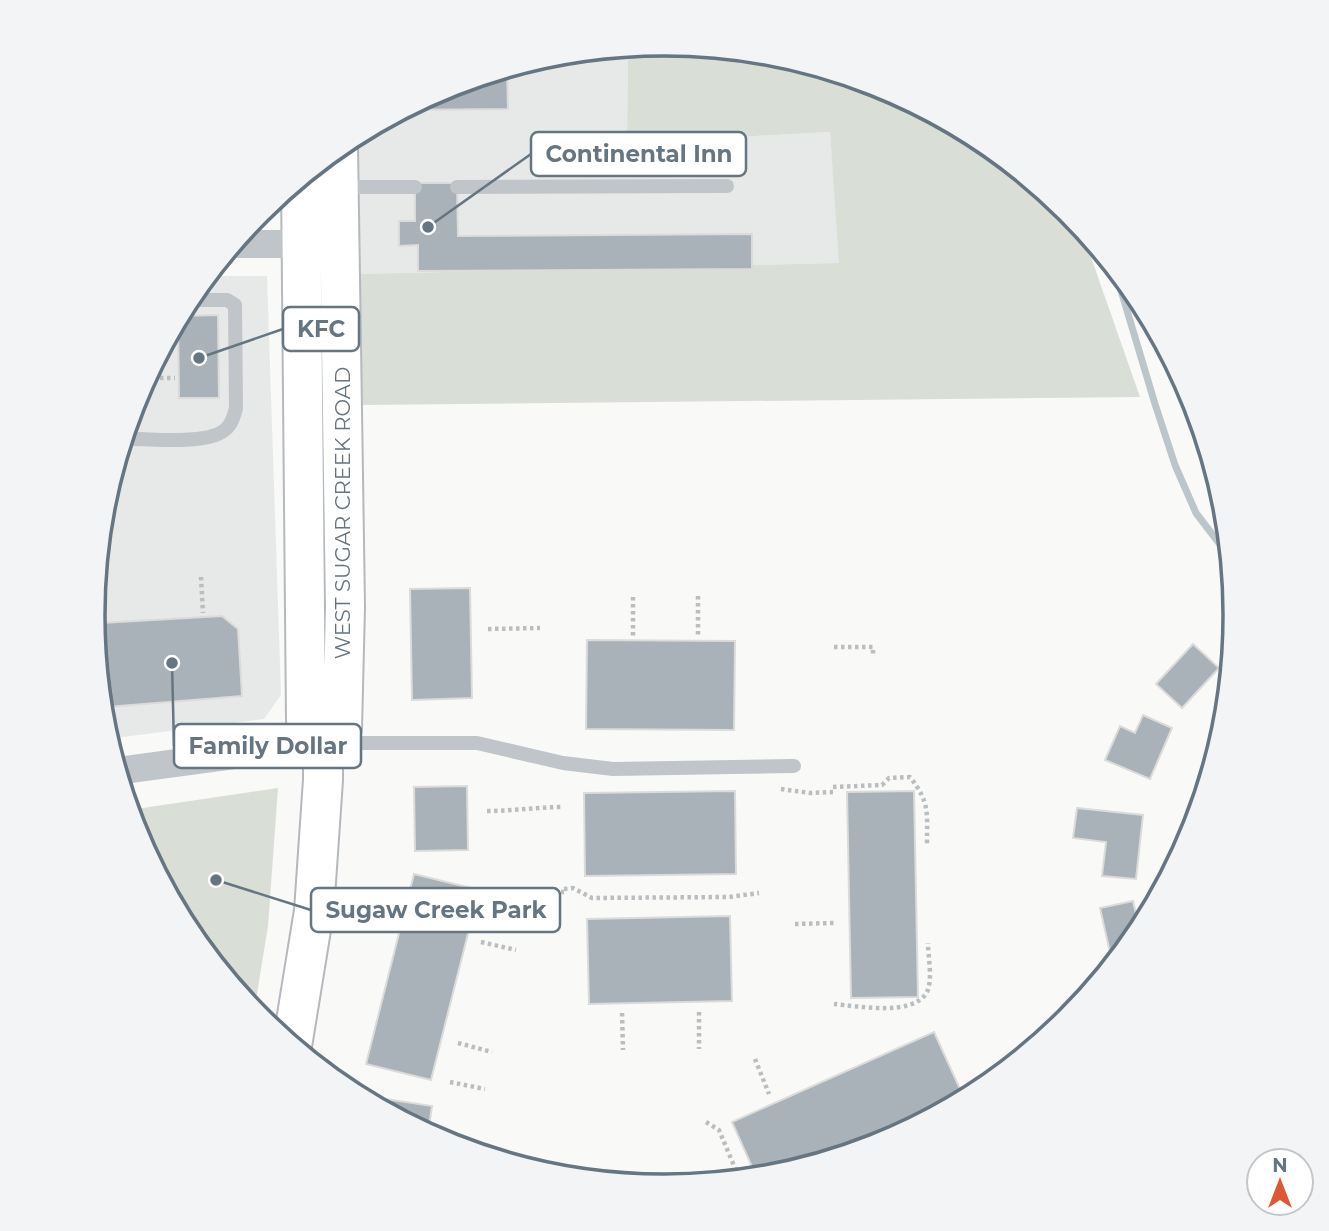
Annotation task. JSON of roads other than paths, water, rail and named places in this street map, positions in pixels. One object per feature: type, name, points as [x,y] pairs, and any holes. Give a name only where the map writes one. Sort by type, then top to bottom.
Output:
[{"type":"main road","name":"WEST SUGAR CREEK ROAD","points":[[301,191],[306,720],[323,744],[342,728],[345,607],[338,162]]},
{"type":"main road","points":[[294,1034],[314,911],[323,744]]},
{"type":"street","points":[[247,244],[339,244]]},
{"type":"street","points":[[127,770],[323,744]]},
{"type":"lane","points":[[457,187],[727,186]]},
{"type":"lane","points":[[338,187],[415,187]]},
{"type":"lane","points":[[135,439],[213,436],[226,429],[233,419],[236,408],[235,305],[226,300],[203,300]]},
{"type":"lane","points":[[323,744],[477,743],[563,763],[613,769],[794,766]]},
{"type":"waterway","points":[[1122,294],[1175,465],[1196,513],[1219,543]]},
{"type":"place","name":"Continental Inn","points":[[428,227]]},
{"type":"place","name":"KFC","points":[[199,358]]},
{"type":"place","name":"Family Dollar","points":[[172,663]]},
{"type":"place","name":"Sugaw Creek Park","points":[[216,880]]}]
